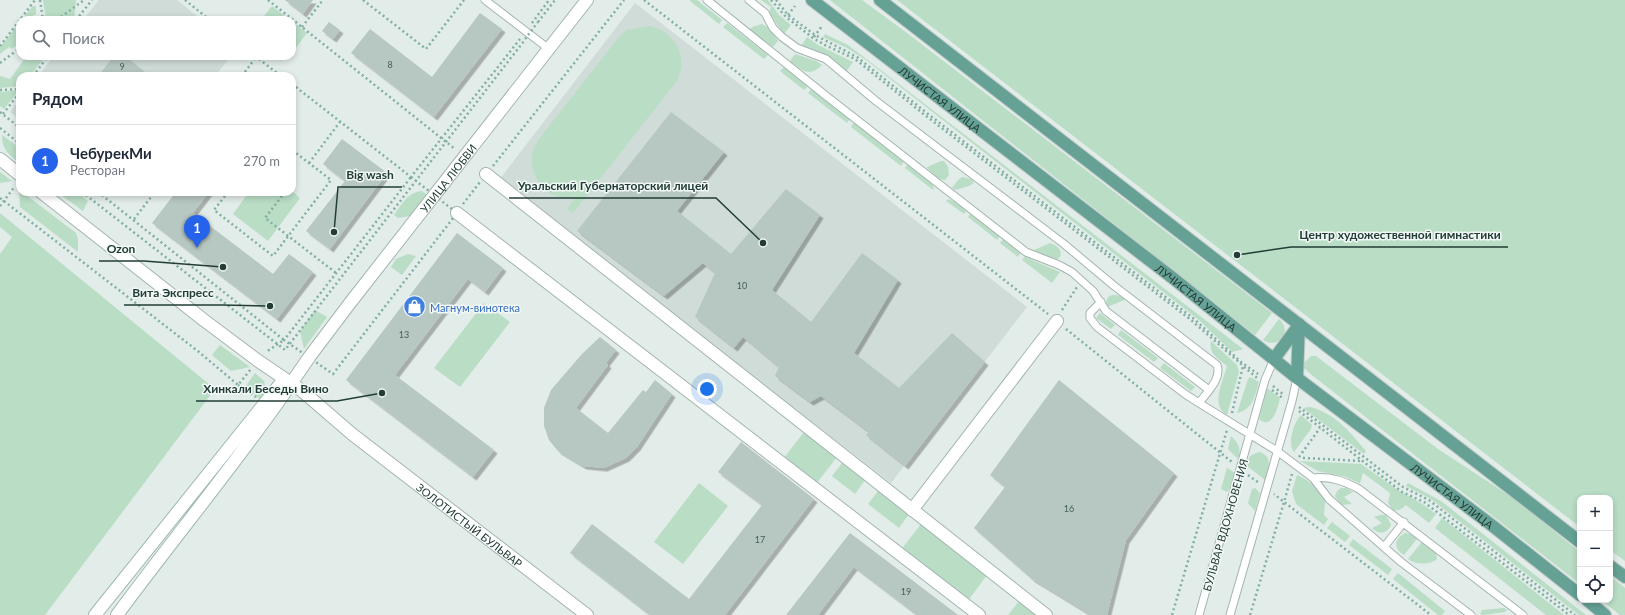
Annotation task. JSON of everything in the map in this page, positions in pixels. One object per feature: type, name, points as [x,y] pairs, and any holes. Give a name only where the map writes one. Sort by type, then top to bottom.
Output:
[{"type":"main road","name":"ЛУЧИСТАЯ УЛИЦА","points":[[812,0],[1174,279],[1297,378],[1464,504],[1577,593]]},
{"type":"main road","points":[[880,0],[1577,540]]},
{"type":"main road","points":[[1274,360],[1299,324]]},
{"type":"main road","points":[[1297,378],[1299,324]]},
{"type":"main road","points":[[1611,567],[1625,577]]},
{"type":"main road","points":[[1591,603],[1605,615]]},
{"type":"street","name":"УЛИЦА ЛЮБВИ","points":[[287,383],[310,356],[587,0]]},
{"type":"street","points":[[0,159],[16,178]]},
{"type":"street","points":[[486,174],[1046,615]]},
{"type":"street","name":"ЗОЛОТИСТЫЙ БУЛЬВАР","points":[[46,196],[587,615]]},
{"type":"street","points":[[457,213],[978,615]]},
{"type":"street","points":[[912,510],[1057,321]]},
{"type":"street","points":[[95,615],[287,383]]},
{"type":"street","points":[[117,615],[158,559],[260,428],[287,383]]},
{"type":"lane","points":[[485,0],[549,49]]},
{"type":"lane","points":[[707,0],[825,95],[1026,252],[1059,265],[1072,272],[1093,291],[1106,311],[1209,390]]},
{"type":"lane","points":[[749,0],[765,13],[773,28],[782,37],[797,48],[826,59],[876,101],[1093,266],[1113,285],[1217,365],[1219,371],[1217,380],[1199,403]]},
{"type":"lane","points":[[1101,302],[1090,313],[1090,318],[1097,327],[1185,394],[1277,451],[1313,478],[1329,499],[1384,547],[1471,615]]},
{"type":"lane","name":"БУЛЬВАР ВДОХНОВЕНИЯ","points":[[1199,615],[1264,381],[1274,360]]},
{"type":"lane","points":[[1230,615],[1297,378]]},
{"type":"lane","points":[[1313,478],[1324,476],[1344,482],[1359,489],[1404,522],[1523,615]]},
{"type":"lane","points":[[1384,547],[1404,522]]},
{"type":"path","points":[[23,16],[35,0]]},
{"type":"path","points":[[40,0],[42,16]]},
{"type":"path","points":[[62,16],[84,0]]},
{"type":"path","points":[[79,16],[92,0]]},
{"type":"path","points":[[185,0],[205,16]]},
{"type":"path","points":[[268,0],[288,16]]},
{"type":"path","points":[[302,27],[323,0]]},
{"type":"path","points":[[363,0],[426,49],[464,0]]},
{"type":"path","points":[[296,87],[411,177],[550,0]]},
{"type":"path","points":[[87,196],[284,350],[554,0]]},
{"type":"path","points":[[457,213],[486,174],[624,0]]},
{"type":"path","points":[[644,0],[1057,321],[1220,452]]},
{"type":"path","points":[[771,0],[787,16],[825,45],[855,59],[926,116],[1192,320],[1243,366],[1264,381]]},
{"type":"path","points":[[776,0],[787,16]]},
{"type":"path","points":[[787,16],[795,6]]},
{"type":"path","points":[[296,22],[443,138]]},
{"type":"path","points":[[0,46],[16,25]]},
{"type":"path","points":[[814,36],[822,26]]},
{"type":"path","points":[[814,36],[857,57],[928,114],[1193,318],[1241,362],[1320,428],[1402,492],[1424,502],[1569,615]]},
{"type":"path","points":[[0,63],[16,51]]},
{"type":"path","points":[[36,72],[45,60]]},
{"type":"path","points":[[245,72],[253,60]]},
{"type":"path","points":[[261,60],[276,72]]},
{"type":"path","points":[[0,90],[16,89]]},
{"type":"path","points":[[16,96],[1,113],[16,125]]},
{"type":"path","points":[[309,163],[340,122]]},
{"type":"path","points":[[0,128],[16,141]]},
{"type":"path","points":[[225,196],[214,210],[273,256],[331,180],[296,153]]},
{"type":"path","points":[[0,206],[16,183]]},
{"type":"path","points":[[103,196],[284,340],[310,356]]},
{"type":"path","points":[[134,219],[152,196]]},
{"type":"path","points":[[0,198],[199,352],[238,385],[257,360],[284,340],[336,272],[265,218],[282,196]]},
{"type":"path","points":[[1172,615],[1230,422],[1243,366]]},
{"type":"path","points":[[1291,403],[1403,487],[1429,500],[1575,615]]},
{"type":"path","points":[[1320,428],[1298,458],[1363,461]]},
{"type":"path","points":[[1294,465],[1284,502],[1431,615]]},
{"type":"shaded area","points":[[99,0],[177,0],[197,16],[86,16]]},
{"type":"shaded area","points":[[635,3],[1027,307],[891,483],[499,180]]},
{"type":"shaded area","points":[[51,60],[228,60],[218,72],[41,72]]},
{"type":"shaded area","points":[[16,104],[16,117],[10,112]]},
{"type":"green space","points":[[43,0],[76,0],[74,16],[45,16]]},
{"type":"green space","points":[[690,0],[697,0],[722,20],[719,24]]},
{"type":"green space","points":[[761,0],[768,0],[779,15],[791,25],[784,34],[769,13],[771,7]]},
{"type":"green space","points":[[830,0],[862,0],[1272,313],[1255,335]]},
{"type":"green space","points":[[897,0],[1625,0],[1625,561],[1613,552],[1613,495],[1577,495],[1577,525]]},
{"type":"green space","points":[[33,6],[36,6],[36,15],[24,16]]},
{"type":"green space","points":[[272,6],[285,16],[264,16]]},
{"type":"green space","points":[[727,23],[768,55],[764,59],[723,27]]},
{"type":"green space","points":[[296,24],[307,33],[296,48]]},
{"type":"green space","points":[[762,24],[769,28],[778,41],[773,47],[749,30],[752,27]]},
{"type":"green space","points":[[650,26],[659,29],[666,34],[673,40],[677,47],[681,63],[677,81],[573,213],[567,209],[576,197],[563,198],[555,196],[545,189],[537,179],[534,173],[532,161],[533,150],[542,135],[619,37],[627,30]]},
{"type":"green space","points":[[16,27],[16,46],[12,49],[9,47],[0,54],[0,47]]},
{"type":"green space","points":[[825,34],[848,45],[1243,349],[1232,352],[1199,320],[866,60],[847,48],[823,37]]},
{"type":"green space","points":[[807,37],[818,45],[853,62],[846,72],[832,59],[801,46]]},
{"type":"green space","points":[[795,54],[816,61],[822,65],[809,72],[802,70],[790,61]]},
{"type":"green space","points":[[24,60],[42,60],[33,72],[16,72],[16,86],[0,88],[0,76],[10,79]]},
{"type":"green space","points":[[784,67],[808,86],[804,90],[780,71]]},
{"type":"green space","points":[[811,89],[850,119],[847,123],[808,93]]},
{"type":"green space","points":[[16,90],[16,94],[4,109],[0,106],[0,92]]},
{"type":"green space","points":[[854,122],[904,161],[901,166],[851,127]]},
{"type":"green space","points":[[2,135],[16,145],[16,161],[9,155],[3,145]]},
{"type":"green space","points":[[944,161],[948,167],[949,175],[945,180],[939,179],[927,168]]},
{"type":"green space","points":[[908,164],[932,183],[933,190],[905,168]]},
{"type":"green space","points":[[0,172],[12,181],[0,183]]},
{"type":"green space","points":[[962,177],[971,179],[974,183],[955,190],[952,188],[958,180]]},
{"type":"green space","points":[[422,191],[427,195],[410,216],[398,218],[394,215],[409,196]]},
{"type":"green space","points":[[296,194],[300,198],[268,241],[233,214],[246,196],[296,196]]},
{"type":"green space","points":[[19,196],[27,196],[76,233],[78,239],[78,252],[20,207]]},
{"type":"green space","points":[[62,196],[82,196],[88,201],[83,211]]},
{"type":"green space","points":[[948,199],[956,202],[967,210],[964,214],[946,201]]},
{"type":"green space","points":[[0,213],[215,389],[45,615],[0,615],[0,254],[12,237],[0,227]]},
{"type":"green space","points":[[971,213],[1000,236],[997,240],[968,217]]},
{"type":"green space","points":[[1004,238],[1021,252],[1018,257],[1000,243]]},
{"type":"green space","points":[[1050,243],[1060,250],[1061,255],[1058,259],[1045,257],[1034,250]]},
{"type":"green space","points":[[408,254],[416,256],[402,275],[391,267],[396,259]]},
{"type":"green space","points":[[1025,256],[1060,272],[1052,283],[1022,260]]},
{"type":"green space","points":[[1117,295],[1127,299],[1107,307],[1106,302],[1108,297]]},
{"type":"green space","points":[[484,303],[510,322],[460,387],[434,368]]},
{"type":"green space","points":[[315,310],[327,317],[304,349],[300,331]]},
{"type":"green space","points":[[1100,313],[1115,325],[1111,329],[1096,318]]},
{"type":"green space","points":[[1279,319],[1285,329],[1282,338],[1274,343],[1263,340]]},
{"type":"green space","points":[[1121,330],[1158,358],[1154,362],[1118,335]]},
{"type":"green space","points":[[1211,341],[1237,365],[1239,372],[1227,415],[1219,406],[1218,399],[1227,366],[1213,353],[1210,346]]},
{"type":"green space","points":[[220,345],[250,367],[231,371],[212,355]]},
{"type":"green space","points":[[1311,356],[1316,356],[1438,449],[1513,498],[1577,550],[1577,582],[1313,376],[1304,368],[1303,364]]},
{"type":"green space","points":[[1164,363],[1195,387],[1191,391],[1160,368]]},
{"type":"green space","points":[[255,373],[264,381],[267,393],[263,402],[245,387]]},
{"type":"green space","points":[[1250,377],[1259,382],[1254,397],[1247,409],[1237,413],[1248,379]]},
{"type":"green space","points":[[1267,388],[1280,398],[1274,416],[1271,420],[1264,422],[1259,419]]},
{"type":"green space","points":[[1310,407],[1327,414],[1341,424],[1366,451],[1364,454],[1303,408]]},
{"type":"green space","points":[[1301,415],[1312,425],[1311,429],[1294,452],[1291,438],[1296,422]]},
{"type":"green space","points":[[804,432],[837,457],[816,484],[783,459]]},
{"type":"green space","points":[[1231,436],[1239,446],[1240,452],[1238,459],[1228,449]]},
{"type":"green space","points":[[1259,452],[1267,457],[1269,463],[1265,480],[1246,465],[1250,456]]},
{"type":"green space","points":[[1300,461],[1361,464],[1436,514],[1429,523],[1406,505],[1403,508],[1393,510],[1388,503],[1390,493],[1363,473],[1359,483],[1346,477],[1318,471]]},
{"type":"green space","points":[[842,463],[865,480],[855,494],[832,476]]},
{"type":"green space","points":[[1227,468],[1235,473],[1230,488],[1227,492],[1221,489]]},
{"type":"green space","points":[[1297,475],[1305,479],[1321,493],[1325,502],[1324,515],[1328,519],[1324,525],[1296,504],[1292,491]]},
{"type":"green space","points":[[699,483],[728,506],[683,564],[654,542]]},
{"type":"green space","points":[[1408,483],[1441,501],[1586,615],[1579,615],[1431,499],[1406,486]]},
{"type":"green space","points":[[1255,488],[1260,493],[1255,511],[1248,503],[1252,489]]},
{"type":"green space","points":[[1341,488],[1346,488],[1353,492],[1344,497],[1352,504],[1341,505],[1335,496],[1337,491]]},
{"type":"green space","points":[[878,491],[909,514],[899,528],[868,504]]},
{"type":"green space","points":[[1386,515],[1391,525],[1385,532],[1377,532],[1372,528],[1382,523],[1374,517]]},
{"type":"green space","points":[[1442,518],[1564,615],[1546,615],[1435,528]]},
{"type":"green space","points":[[1332,522],[1350,536],[1345,542],[1327,528]]},
{"type":"green space","points":[[921,524],[987,575],[967,602],[900,551]]},
{"type":"green space","points":[[1405,533],[1411,534],[1417,539],[1404,555],[1400,552],[1396,544],[1401,535]]},
{"type":"green space","points":[[1353,539],[1392,569],[1388,575],[1349,545]]},
{"type":"green space","points":[[1422,542],[1436,553],[1437,559],[1423,564],[1408,559]]},
{"type":"green space","points":[[1398,573],[1445,611],[1442,615],[1438,615],[1393,579]]},
{"type":"green space","points":[[1613,578],[1625,588],[1625,615],[1620,615],[1605,603],[1613,603]]},
{"type":"green space","points":[[1020,600],[1039,615],[1008,615]]},
{"type":"green space","points":[[1504,608],[1507,610],[1505,612],[1483,615],[1480,614],[1482,610]]},
{"type":"building","points":[[285,0],[313,0],[303,14]]},
{"type":"building","points":[[480,13],[502,29],[434,117],[351,53],[370,29],[432,77]]},
{"type":"building","points":[[329,22],[340,30],[333,39],[322,31]]},
{"type":"building","points":[[111,60],[130,60],[145,72],[101,72]]},
{"type":"building","points":[[671,112],[724,152],[677,211],[731,254],[786,189],[820,215],[772,290],[811,322],[862,253],[898,280],[854,353],[899,388],[952,333],[985,362],[905,466],[866,435],[869,432],[821,396],[810,402],[775,376],[779,367],[743,337],[734,348],[695,317],[715,273],[703,263],[664,296],[577,231]]},
{"type":"building","points":[[342,139],[387,173],[330,249],[306,231],[345,181],[323,164]]},
{"type":"building","points":[[173,196],[206,196],[193,213],[273,274],[289,254],[313,272],[277,319],[152,223]]},
{"type":"building","points":[[457,233],[503,268],[485,292],[468,279],[395,375],[494,450],[473,477],[346,380]]},
{"type":"building","points":[[600,337],[616,350],[606,363],[608,365],[576,408],[608,433],[643,390],[646,392],[655,380],[672,394],[637,447],[626,458],[604,468],[583,466],[558,451],[549,440],[544,426],[544,408],[551,390],[582,354]]},
{"type":"building","points":[[1059,380],[1174,473],[1126,540],[1107,615],[1091,615],[1032,579],[974,528],[1005,487],[990,475]]},
{"type":"building","points":[[741,442],[814,499],[725,615],[650,615],[570,553],[592,524],[689,599],[762,505],[718,472]]},
{"type":"building","points":[[850,533],[958,615],[917,615],[854,567],[818,615],[786,615]]},
{"type":"place","name":"Big wash","points":[[334,232]]},
{"type":"place","name":"Уральский Губернаторский лицей","points":[[763,243]]},
{"type":"place","name":"ЧебурекМи","points":[[197,248]]},
{"type":"place","name":"Центр художественной гимнастики","points":[[1237,255]]},
{"type":"place","name":"Ozon","points":[[223,267]]},
{"type":"place","name":"Вита Экспресс","points":[[270,306]]},
{"type":"place","name":"Магнум-винотека","points":[[414,307]]},
{"type":"place","name":"Хинкали Беседы Вино","points":[[382,393]]}]
